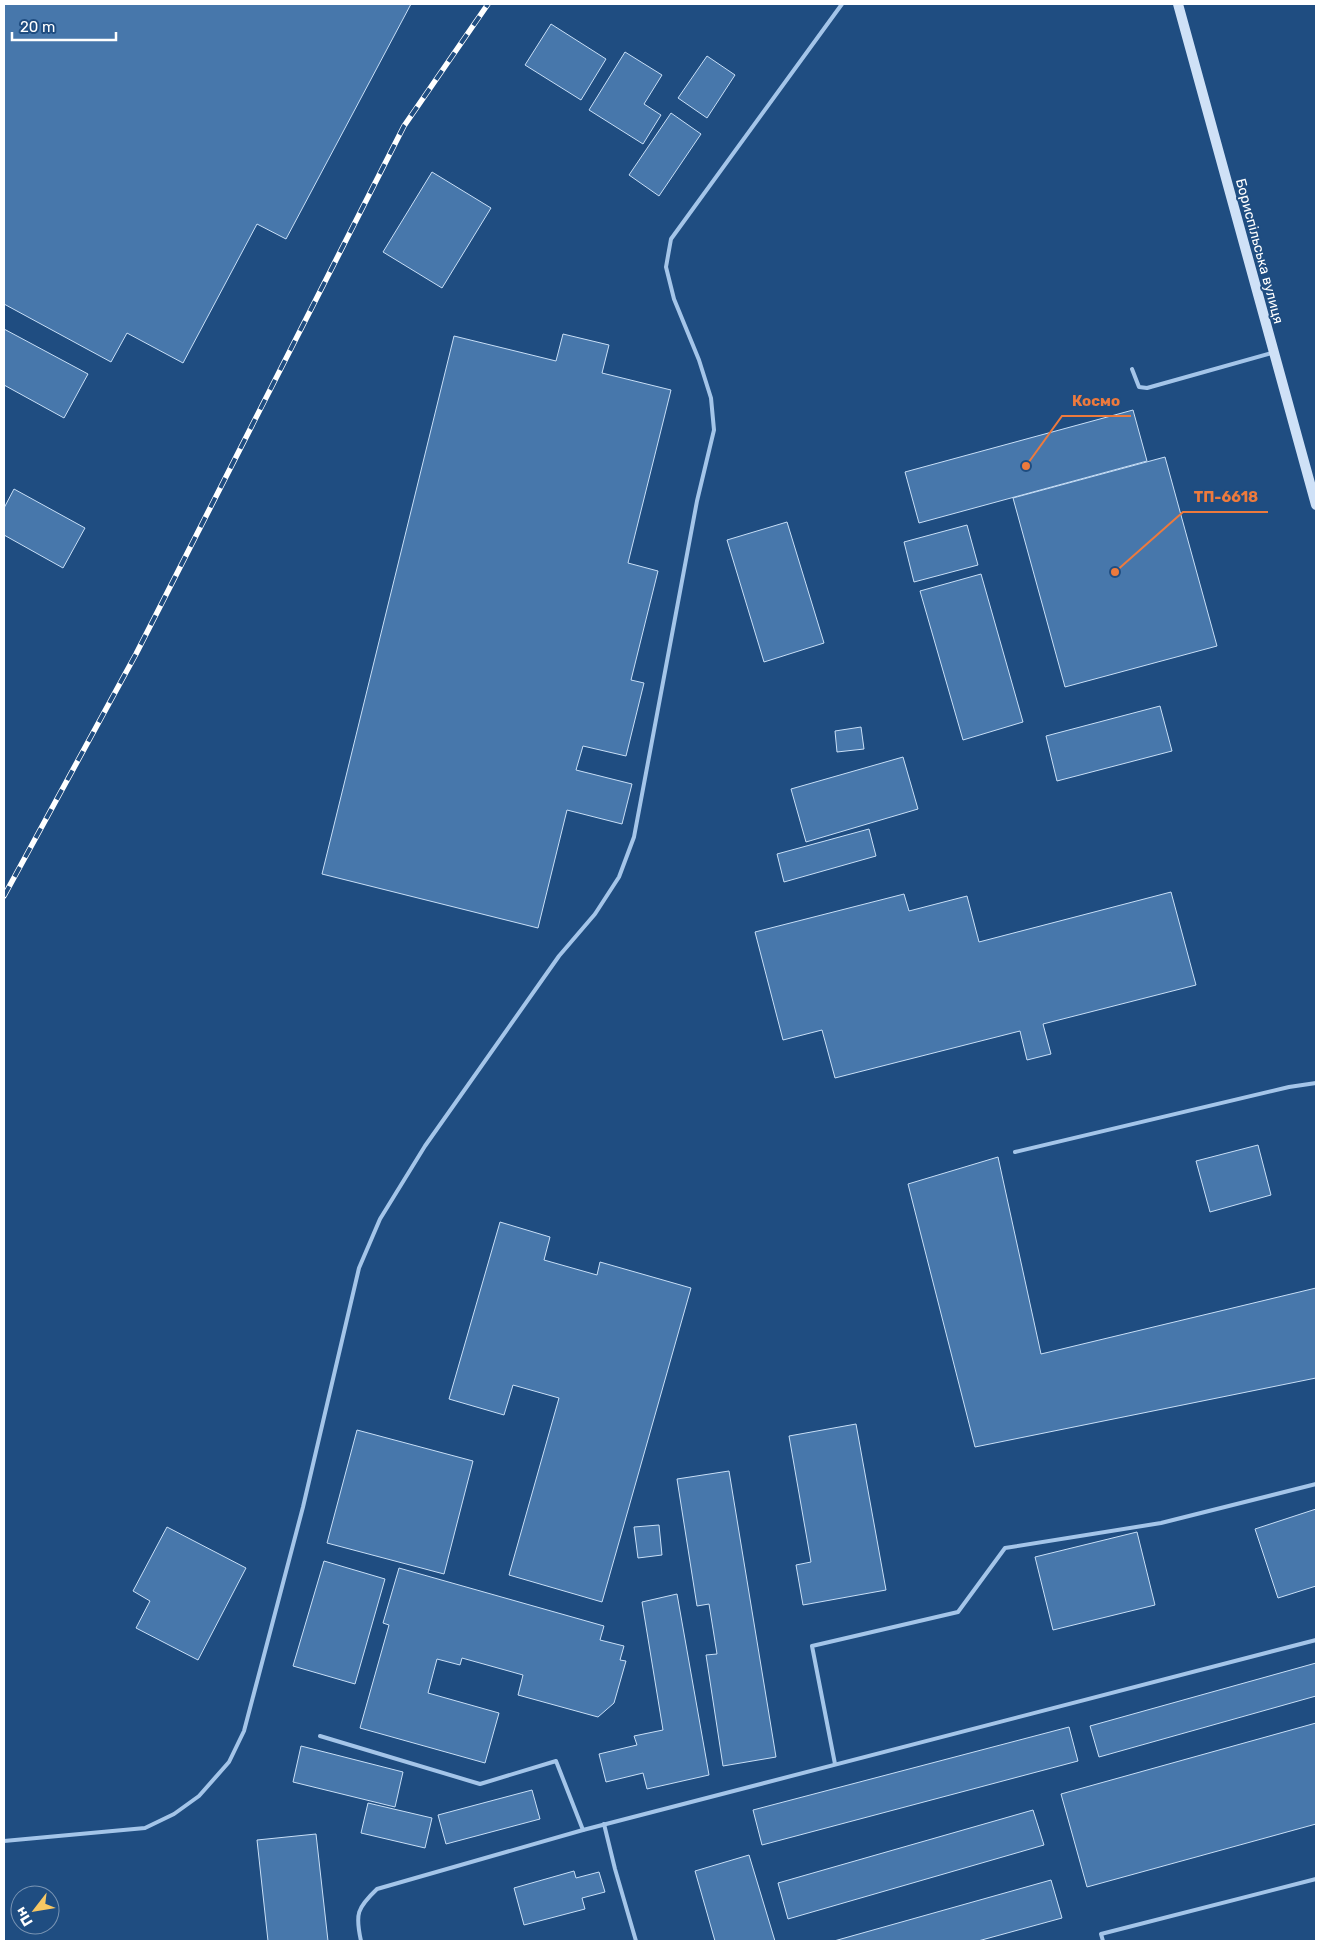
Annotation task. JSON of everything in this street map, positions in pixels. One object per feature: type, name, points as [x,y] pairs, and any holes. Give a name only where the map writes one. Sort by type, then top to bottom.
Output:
[{"type":"main road","name":"Бориспільська вулиця","points":[[1178,4],[1316,505]]},
{"type":"lane","points":[[4,1841],[145,1828],[174,1814],[199,1796],[229,1762],[244,1731],[303,1507],[362,1260],[380,1220],[425,1146],[559,956],[595,914],[619,877],[634,836],[697,501],[714,430],[711,398],[699,360],[674,299],[666,267],[670,239],[842,4]]},
{"type":"lane","points":[[1132,369],[1139,387],[1147,388],[1274,353]]},
{"type":"lane","points":[[1015,1152],[1289,1087],[1316,1083]]},
{"type":"lane","points":[[835,1764],[812,1646],[958,1612],[1005,1548],[1161,1523],[1316,1484]]},
{"type":"lane","points":[[361,1941],[357,1924],[361,1903],[377,1889],[604,1824],[1316,1640]]},
{"type":"lane","points":[[320,1736],[480,1784],[556,1761],[583,1830]]},
{"type":"lane","points":[[604,1824],[636,1941]]},
{"type":"lane","points":[[1103,1941],[1101,1934],[1316,1878]]},
{"type":"building","points":[[4,4],[411,4],[286,239],[257,224],[183,363],[127,333],[111,362],[4,304]]},
{"type":"building","points":[[551,24],[606,59],[581,100],[525,65]]},
{"type":"building","points":[[625,52],[662,75],[644,104],[661,115],[643,144],[589,110]]},
{"type":"building","points":[[707,56],[735,75],[707,118],[678,98]]},
{"type":"building","points":[[671,113],[701,134],[659,196],[629,175]]},
{"type":"building","points":[[432,172],[491,208],[442,288],[383,252]]},
{"type":"building","points":[[4,329],[88,374],[64,418],[4,385]]},
{"type":"building","points":[[563,334],[609,345],[602,373],[671,390],[628,563],[658,571],[631,680],[644,683],[626,756],[583,746],[576,770],[632,784],[622,824],[567,810],[538,928],[322,874],[454,336],[556,361]]},
{"type":"building","points":[[1133,410],[1147,461],[919,523],[905,472]]},
{"type":"building","points":[[1165,457],[1217,646],[1065,687],[1013,498]]},
{"type":"building","points":[[14,489],[85,528],[63,568],[4,535],[4,508]]},
{"type":"building","points":[[787,522],[824,643],[764,662],[727,540]]},
{"type":"building","points":[[967,525],[978,565],[914,582],[904,542]]},
{"type":"building","points":[[981,574],[1023,722],[963,740],[920,591]]},
{"type":"building","points":[[1160,706],[1172,751],[1057,781],[1046,736]]},
{"type":"building","points":[[861,727],[864,749],[837,752],[835,731]]},
{"type":"building","points":[[903,757],[918,809],[806,842],[791,789]]},
{"type":"building","points":[[869,829],[876,856],[784,882],[777,854]]},
{"type":"building","points":[[1171,892],[1196,985],[1043,1024],[1051,1054],[1027,1060],[1020,1031],[835,1078],[822,1030],[783,1040],[755,932],[904,894],[909,911],[967,896],[979,942]]},
{"type":"building","points":[[1258,1145],[1271,1195],[1210,1212],[1196,1161]]},
{"type":"building","points":[[998,1157],[1041,1354],[1316,1288],[1316,1378],[975,1447],[908,1184]]},
{"type":"building","points":[[500,1222],[550,1237],[544,1260],[597,1275],[600,1262],[691,1288],[602,1602],[509,1575],[559,1398],[513,1385],[504,1415],[449,1399]]},
{"type":"building","points":[[856,1424],[886,1590],[803,1605],[796,1565],[811,1562],[789,1436]]},
{"type":"building","points":[[357,1430],[473,1461],[444,1574],[327,1543]]},
{"type":"building","points":[[729,1471],[776,1757],[723,1766],[706,1655],[717,1654],[709,1604],[697,1606],[677,1479]]},
{"type":"building","points":[[1316,1509],[1316,1586],[1278,1598],[1255,1529]]},
{"type":"building","points":[[659,1525],[662,1555],[638,1558],[634,1527]]},
{"type":"building","points":[[167,1527],[246,1568],[198,1660],[136,1628],[150,1601],[133,1591]]},
{"type":"building","points":[[1137,1532],[1155,1605],[1053,1630],[1035,1557]]},
{"type":"building","points":[[324,1561],[385,1579],[355,1684],[293,1666]]},
{"type":"building","points":[[399,1568],[604,1626],[600,1640],[624,1646],[620,1660],[626,1661],[614,1703],[598,1717],[518,1695],[523,1675],[462,1658],[460,1665],[437,1659],[428,1693],[499,1713],[485,1763],[360,1728],[389,1625],[383,1623]]},
{"type":"building","points":[[677,1594],[709,1775],[647,1789],[643,1773],[606,1782],[599,1754],[637,1745],[634,1736],[663,1730],[642,1602]]},
{"type":"building","points":[[1316,1663],[1316,1696],[1099,1757],[1090,1726]]},
{"type":"building","points":[[1316,1723],[1316,1824],[1087,1887],[1061,1794]]},
{"type":"building","points":[[1069,1727],[1078,1761],[762,1845],[753,1810]]},
{"type":"building","points":[[301,1746],[403,1772],[395,1807],[293,1782]]},
{"type":"building","points":[[532,1790],[540,1819],[446,1844],[438,1815]]},
{"type":"building","points":[[368,1803],[432,1818],[425,1848],[361,1833]]},
{"type":"building","points":[[1033,1810],[1044,1845],[788,1919],[778,1883]]},
{"type":"building","points":[[316,1834],[328,1941],[268,1941],[257,1840]]},
{"type":"building","points":[[749,1855],[775,1941],[715,1941],[695,1871]]},
{"type":"building","points":[[574,1871],[576,1878],[599,1872],[605,1892],[582,1898],[585,1909],[524,1925],[514,1888]]},
{"type":"building","points":[[1051,1880],[1062,1918],[978,1941],[834,1941]]},
{"type":"railway","points":[[4,896],[136,654],[404,126],[488,4]]},
{"type":"place","name":"Космо","points":[[1026,466]]},
{"type":"place","name":"ТП-6618","points":[[1115,572]]}]
